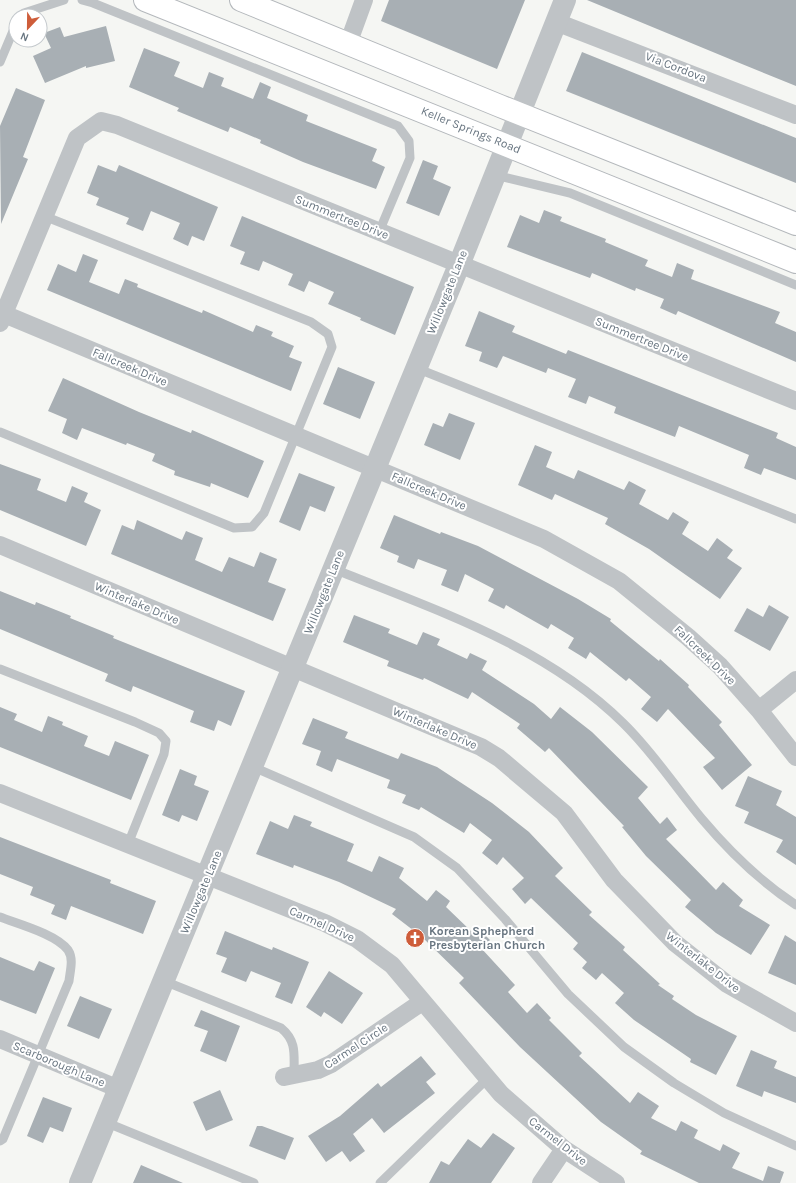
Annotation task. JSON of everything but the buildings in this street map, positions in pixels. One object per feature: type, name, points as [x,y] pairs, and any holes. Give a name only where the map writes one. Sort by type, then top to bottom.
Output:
[{"type":"main road","name":"Keller Springs Road","points":[[145,0],[182,7],[506,145],[796,262]]},
{"type":"main road","points":[[241,0],[519,114],[796,224]]},
{"type":"street","points":[[348,44],[364,0]]},
{"type":"street","name":"Willowgate Lane","points":[[80,1183],[459,265],[565,0]]},
{"type":"street","name":"Via Cordova","points":[[556,22],[796,114]]},
{"type":"street","name":"Summertree Drive","points":[[2,319],[77,138],[101,121],[117,125],[796,401]]},
{"type":"street","name":"Fallcreek Drive","points":[[2,319],[296,435],[544,539],[619,581],[688,637],[720,666],[759,710],[796,756]]},
{"type":"street","name":"Winterlake Drive","points":[[0,545],[481,747],[499,758],[564,813],[614,880],[675,943],[727,984],[796,1023]]},
{"type":"street","points":[[759,710],[796,680]]},
{"type":"street","name":"Carmel Drive","points":[[0,793],[325,923],[357,939],[392,965],[501,1094],[564,1149],[616,1183]]},
{"type":"street","name":"Carmel Circle","points":[[289,1076],[318,1070],[331,1064],[422,1002]]},
{"type":"street","name":"Scarborough Lane","points":[[0,1039],[119,1089]]},
{"type":"street","points":[[541,1183],[564,1149]]},
{"type":"lane","points":[[39,8],[64,0]]},
{"type":"lane","points":[[82,0],[93,3],[398,126],[409,140],[410,158],[379,232]]},
{"type":"lane","points":[[0,62],[8,43]]},
{"type":"lane","points":[[494,175],[570,193],[796,285]]},
{"type":"lane","points":[[0,432],[234,528],[252,527],[264,513],[332,348],[328,334],[311,322],[44,216]]},
{"type":"lane","points":[[416,368],[796,519]]},
{"type":"lane","points":[[334,569],[488,632],[536,658],[578,685],[623,724],[660,766],[703,820],[739,858],[780,894],[796,905]]},
{"type":"lane","points":[[0,669],[135,722],[159,733],[166,741],[164,754],[128,844]]},
{"type":"lane","points":[[253,767],[414,837],[457,868],[505,919],[568,994],[624,1047],[674,1083],[724,1113],[796,1146]]},
{"type":"lane","points":[[0,917],[54,938],[68,950],[72,965],[69,981],[37,1054],[3,1139],[0,1141]]},
{"type":"lane","points":[[164,981],[281,1028],[290,1035],[294,1049],[289,1076]]},
{"type":"lane","points":[[380,1183],[487,1079]]},
{"type":"lane","points":[[105,1122],[254,1183]]},
{"type":"place","name":"Korean Sphepherd Presbyterian Church","points":[[415,938]]}]
